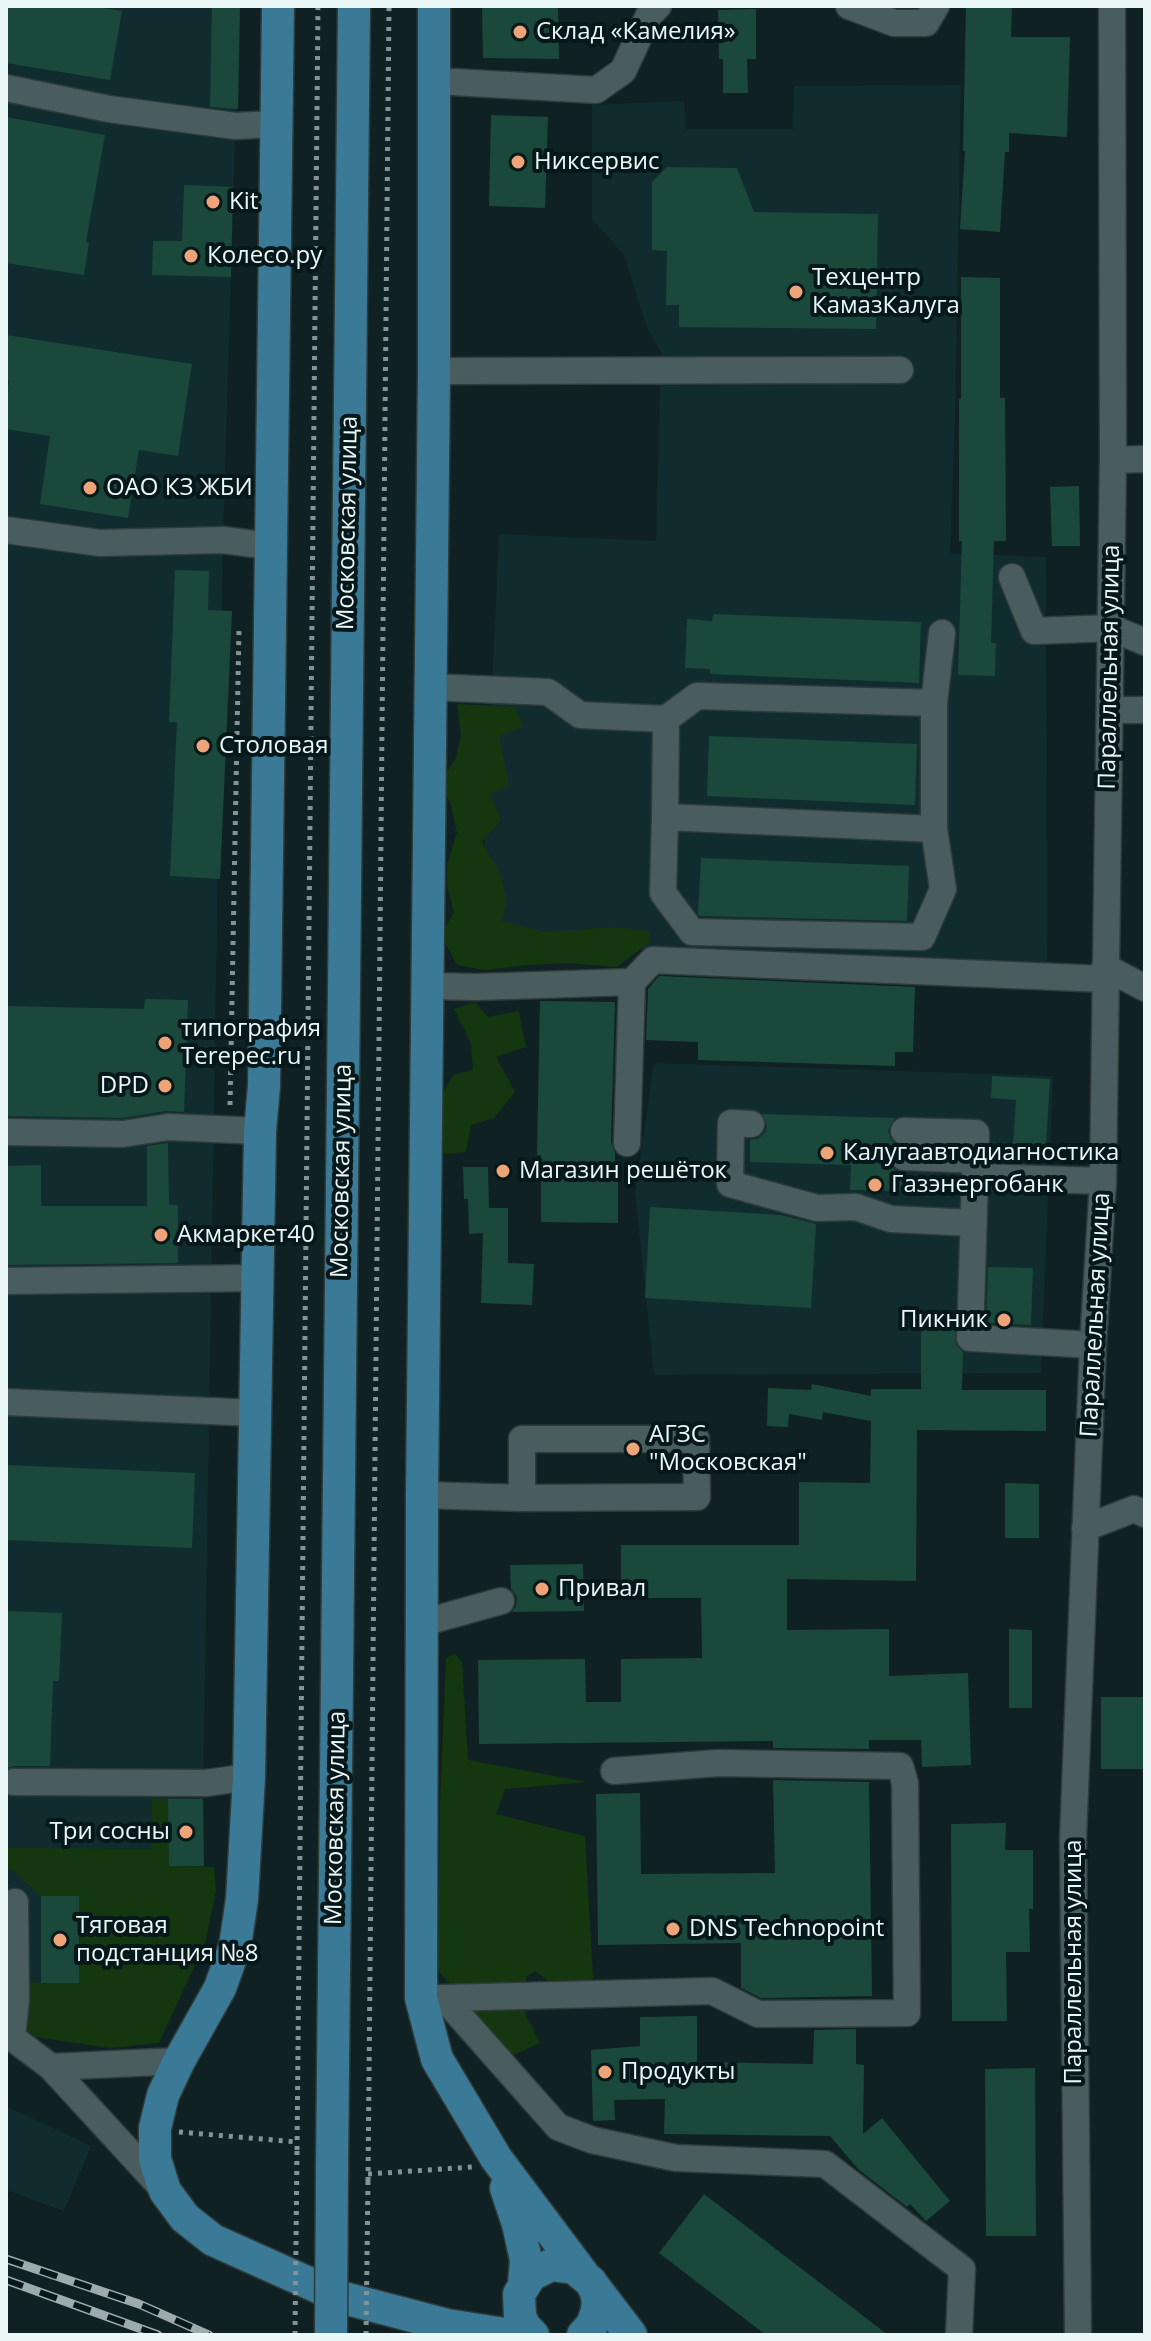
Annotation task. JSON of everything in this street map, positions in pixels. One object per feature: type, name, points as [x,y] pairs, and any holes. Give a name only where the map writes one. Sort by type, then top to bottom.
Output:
[{"type":"main road","points":[[278,6],[264,1086],[245,1130],[257,1278],[249,1777],[242,1899],[235,1946],[220,1988],[163,2095],[155,2128],[155,2159],[165,2191],[185,2218],[225,2246],[340,2297],[447,2325],[511,2335]]},
{"type":"main road","name":"Московская улица","points":[[331,2335],[354,6]]},
{"type":"main road","points":[[434,6],[434,371],[422,1495],[422,1623],[433,1998],[437,2059],[518,2224],[526,2260],[520,2316],[533,2335]]},
{"type":"main road","points":[[488,2162],[587,2278],[631,2335]]},
{"type":"main road","points":[[447,2325],[481,2320],[501,2311],[531,2275],[551,2265],[574,2268],[587,2278],[598,2303],[592,2325],[583,2335]]},
{"type":"street","points":[[435,81],[596,90],[623,71],[649,15],[658,6]]},
{"type":"street","points":[[849,6],[894,23],[926,23],[936,6]]},
{"type":"street","name":"Параллельная улица","points":[[1078,2335],[1073,1838],[1093,1345],[1103,1181],[1113,460],[1112,6]]},
{"type":"street","points":[[6,88],[109,109],[235,126],[276,124]]},
{"type":"street","points":[[434,371],[900,370]]},
{"type":"street","points":[[1113,460],[1145,459]]},
{"type":"street","points":[[6,530],[100,543],[223,540],[269,546]]},
{"type":"street","points":[[1012,577],[1034,631],[1111,628],[1145,642]]},
{"type":"street","points":[[666,719],[663,893],[692,932],[922,937],[943,889],[934,829],[934,703],[942,633]]},
{"type":"street","points":[[430,687],[548,692],[580,715],[666,719],[697,696],[934,703]]},
{"type":"street","points":[[1110,710],[1145,710]]},
{"type":"street","points":[[665,817],[934,829]]},
{"type":"street","points":[[627,1143],[632,982],[653,960],[1105,973],[1145,988]]},
{"type":"street","points":[[429,986],[632,982]]},
{"type":"street","points":[[6,1132],[123,1134],[168,1127],[245,1130]]},
{"type":"street","points":[[744,1141],[730,1184],[817,1208],[856,1207],[891,1219],[973,1223]]},
{"type":"street","points":[[904,1144],[975,1168],[1103,1181]]},
{"type":"street","points":[[975,1168],[970,1338],[1093,1345]]},
{"type":"street","points":[[6,1281],[257,1278]]},
{"type":"street","points":[[6,1402],[255,1413]]},
{"type":"street","points":[[422,1495],[522,1498],[697,1497],[696,1439],[522,1439],[522,1498]]},
{"type":"street","points":[[1085,1528],[1134,1509],[1145,1514]]},
{"type":"street","points":[[422,1623],[501,1601]]},
{"type":"street","points":[[433,1998],[712,1991],[758,2014],[907,2013],[905,1783],[900,1766],[718,1763],[614,1771]]},
{"type":"street","points":[[14,1782],[206,1783],[249,1777]]},
{"type":"street","points":[[15,1902],[16,2000],[9,2035],[51,2067],[165,2191]]},
{"type":"street","points":[[433,1998],[558,2127],[592,2140],[676,2158],[825,2164],[962,2269],[959,2335]]},
{"type":"street","points":[[51,2067],[179,2061]]},
{"type":"path","points":[[295,2335],[318,6]]},
{"type":"path","points":[[366,2335],[389,6]]},
{"type":"path","points":[[239,621],[245,1130]]},
{"type":"path","points":[[174,2131],[297,2142]]},
{"type":"path","points":[[368,2178],[488,2162]]},
{"type":"shaded area","points":[[6,6],[239,6],[223,540],[204,1866],[163,2018],[6,1995]]},
{"type":"shaded area","points":[[961,85],[950,553],[1046,557],[1047,962],[480,945],[499,534],[656,541],[661,352],[647,328],[624,255],[592,219],[592,105],[684,101],[686,129],[793,129],[794,86]]},
{"type":"shaded area","points":[[654,1063],[1053,1076],[1041,1373],[654,1375],[635,1192]]},
{"type":"shaded area","points":[[6,2106],[91,2146],[64,2211],[6,2190]]},
{"type":"green space","points":[[457,704],[516,707],[523,727],[499,736],[509,785],[490,795],[501,820],[482,842],[500,873],[507,901],[502,921],[544,932],[615,927],[649,931],[649,943],[617,967],[568,963],[484,970],[457,965],[441,935],[454,912],[447,886],[447,864],[457,833],[451,805],[440,782],[456,758],[461,735]]},
{"type":"green space","points":[[475,1002],[488,1017],[519,1011],[526,1047],[496,1057],[515,1092],[494,1118],[471,1125],[466,1152],[444,1154],[435,1107],[453,1075],[473,1070],[471,1043],[454,1009]]},
{"type":"green space","points":[[455,1654],[462,1662],[468,1760],[587,1782],[505,1789],[496,1814],[585,1836],[593,1978],[576,2001],[535,1971],[526,1977],[525,2013],[540,2043],[511,2056],[438,1970],[446,1658]]},
{"type":"green space","points":[[152,1799],[168,1799],[169,1866],[214,1867],[216,1891],[205,1943],[159,2043],[110,2048],[35,2037],[20,2025],[22,1980],[79,1982],[79,1897],[41,1896],[12,1869],[6,1869],[6,1848],[151,1849]]},
{"type":"building","points":[[6,6],[90,6],[122,11],[110,80],[6,63]]},
{"type":"building","points":[[212,6],[240,6],[238,109],[210,107]]},
{"type":"building","name":"Склад «Камелия»","points":[[482,6],[558,6],[559,59],[483,58]]},
{"type":"building","points":[[966,6],[1012,6],[1011,37],[1070,37],[1067,137],[1009,133],[1000,232],[960,229],[965,151]]},
{"type":"building","points":[[756,9],[756,59],[747,59],[748,93],[723,93],[718,10]]},
{"type":"building","name":"Никсервис","points":[[491,115],[548,117],[545,208],[489,206]]},
{"type":"building","points":[[6,117],[105,135],[86,242],[89,243],[84,275],[6,263]]},
{"type":"building","points":[[667,167],[737,168],[754,212],[878,214],[876,329],[679,327],[679,305],[666,305],[667,251],[652,250],[652,182]]},
{"type":"building","points":[[184,185],[233,187],[231,277],[152,275],[153,241],[182,241]]},
{"type":"building","points":[[961,277],[1000,278],[1000,398],[1005,398],[1006,541],[994,541],[991,643],[996,643],[995,676],[958,675],[962,541],[959,541]]},
{"type":"building","points":[[6,335],[192,364],[178,456],[139,450],[128,518],[40,504],[50,436],[6,429],[9,381],[6,381]]},
{"type":"building","points":[[1079,486],[1080,546],[1052,546],[1050,487]]},
{"type":"building","points":[[175,570],[209,571],[208,610],[232,611],[220,879],[170,876],[177,722],[169,722]]},
{"type":"building","points":[[713,614],[921,622],[919,683],[710,674],[710,669],[685,668],[687,619],[712,621]]},
{"type":"building","points":[[709,736],[917,744],[915,805],[707,796]]},
{"type":"building","points":[[701,858],[909,866],[907,921],[700,916]]},
{"type":"building","points":[[659,976],[915,987],[913,1052],[895,1052],[895,1066],[698,1060],[698,1042],[646,1040],[648,989]]},
{"type":"building","points":[[145,999],[188,1000],[184,1112],[166,1111],[122,1118],[6,1116],[6,1006],[144,1009]]},
{"type":"building","points":[[540,1001],[615,1002],[611,1142],[615,1161],[618,1161],[618,1223],[541,1222],[541,1155],[537,1155]]},
{"type":"building","points":[[992,1076],[1050,1079],[1045,1161],[1012,1159],[1016,1100],[991,1098]]},
{"type":"building","name":"Калугаавтодиагностика","points":[[762,1114],[895,1118],[888,1130],[895,1144],[888,1157],[890,1165],[903,1173],[902,1191],[850,1190],[851,1165],[750,1162],[750,1140],[759,1138],[767,1126]]},
{"type":"building","points":[[168,1143],[169,1205],[178,1205],[178,1263],[6,1265],[6,1166],[41,1165],[41,1206],[147,1206],[147,1146]]},
{"type":"building","points":[[463,1167],[488,1167],[489,1208],[508,1208],[508,1263],[534,1264],[532,1305],[481,1303],[483,1233],[469,1234]]},
{"type":"building","points":[[650,1207],[781,1215],[816,1224],[811,1308],[645,1298]]},
{"type":"building","points":[[988,1267],[1033,1268],[1031,1325],[986,1323]]},
{"type":"building","points":[[921,1319],[955,1319],[956,1345],[963,1352],[962,1390],[1046,1390],[1046,1431],[917,1430],[916,1581],[787,1579],[787,1630],[889,1629],[889,1676],[968,1673],[971,1765],[922,1767],[921,1740],[869,1740],[869,1749],[773,1748],[773,1741],[479,1744],[478,1660],[585,1659],[586,1702],[621,1702],[621,1659],[702,1658],[701,1598],[621,1598],[621,1545],[799,1545],[799,1482],[870,1483],[871,1421],[823,1412],[822,1420],[789,1414],[788,1427],[767,1426],[768,1388],[811,1390],[812,1384],[871,1396],[871,1389],[921,1389]]},
{"type":"building","points":[[6,1465],[195,1473],[192,1548],[6,1540]]},
{"type":"building","points":[[1005,1483],[1039,1484],[1039,1538],[1005,1538]]},
{"type":"building","points":[[583,1564],[584,1611],[512,1612],[517,1597],[511,1589],[510,1565]]},
{"type":"building","points":[[6,1611],[62,1613],[59,1681],[53,1681],[50,1766],[6,1768]]},
{"type":"building","points":[[1009,1629],[1032,1630],[1032,1708],[1009,1708]]},
{"type":"building","points":[[1101,1697],[1145,1697],[1145,1769],[1101,1769]]},
{"type":"building","points":[[773,1780],[869,1782],[872,1996],[761,1998],[741,1988],[741,1943],[598,1945],[596,1794],[640,1793],[641,1874],[775,1873]]},
{"type":"building","name":"Три сосны","points":[[168,1799],[203,1799],[204,1866],[169,1866]]},
{"type":"building","points":[[1006,1823],[1005,1850],[1033,1850],[1030,1952],[1006,1952],[1007,2021],[952,2021],[951,1824]]},
{"type":"building","name":"Тяговая подстанция №8","points":[[41,1896],[79,1896],[79,1983],[41,1983]]},
{"type":"building","points":[[697,2016],[697,2062],[813,2064],[814,2030],[856,2029],[856,2064],[864,2065],[863,2134],[882,2118],[950,2201],[926,2221],[910,2204],[907,2207],[858,2169],[830,2136],[664,2134],[665,2099],[614,2100],[615,2120],[593,2121],[591,2050],[640,2046],[640,2017]]},
{"type":"building","points":[[1035,2068],[1036,2236],[986,2236],[985,2069]]},
{"type":"building","points":[[704,2194],[888,2335],[766,2335],[659,2253]]},
{"type":"railway","points":[[6,2259],[139,2304],[209,2335]]},
{"type":"railway","points":[[6,2280],[158,2335]]},
{"type":"place","name":"Склад «Камелия»","points":[[520,32]]},
{"type":"place","name":"Никсервис","points":[[518,162]]},
{"type":"place","name":"Kit","points":[[213,202]]},
{"type":"place","name":"Колесо.ру","points":[[191,256]]},
{"type":"place","name":"Техцентр КамазКалуга","points":[[796,292]]},
{"type":"place","name":"ОАО КЗ ЖБИ","points":[[90,488]]},
{"type":"place","name":"Столовая","points":[[203,746]]},
{"type":"place","name":"типография Terepec.ru","points":[[165,1043]]},
{"type":"place","name":"DPD","points":[[165,1086]]},
{"type":"place","name":"Калугаавтодиагностика","points":[[827,1153]]},
{"type":"place","name":"Магазин решёток","points":[[503,1171]]},
{"type":"place","name":"Газэнергобанк","points":[[875,1185]]},
{"type":"place","name":"Акмаркет40","points":[[161,1235]]},
{"type":"place","name":"Пикник","points":[[1004,1320]]},
{"type":"place","name":"АГЗС \"Московская\"","points":[[633,1449]]},
{"type":"place","name":"Привал","points":[[542,1589]]},
{"type":"place","name":"Три сосны","points":[[186,1832]]},
{"type":"place","name":"DNS Technopoint","points":[[673,1929]]},
{"type":"place","name":"Тяговая подстанция №8","points":[[60,1940]]},
{"type":"place","name":"Продукты","points":[[605,2072]]}]
